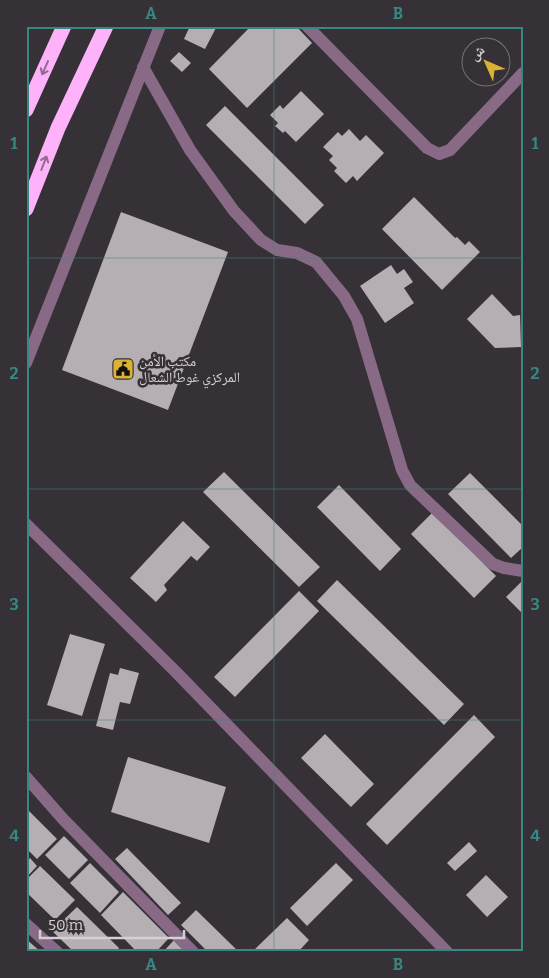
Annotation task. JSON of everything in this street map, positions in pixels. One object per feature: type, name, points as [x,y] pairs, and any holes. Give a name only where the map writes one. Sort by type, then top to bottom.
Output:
[{"type":"highway","points":[[26,110],[64,26]]},
{"type":"highway","points":[[26,209],[58,128],[106,26]]},
{"type":"street","points":[[26,363],[160,26]]},
{"type":"street","points":[[307,26],[427,148],[439,154],[450,150],[523,73]]},
{"type":"street","points":[[143,68],[190,150],[234,211],[261,240],[278,250],[297,253],[316,262],[344,296],[357,319],[402,470],[410,485],[493,564],[523,571]]},
{"type":"street","points":[[26,524],[176,672],[446,952]]},
{"type":"street","points":[[26,777],[64,819],[193,952]]},
{"type":"street","points":[[26,924],[57,952]]},
{"type":"building","points":[[190,26],[217,26],[205,49],[184,39]]},
{"type":"building","points":[[251,26],[296,26],[312,43],[247,108],[209,69]]},
{"type":"building","points":[[179,52],[191,63],[182,72],[170,61]]},
{"type":"building","points":[[301,91],[324,114],[296,142],[285,131],[283,133],[275,126],[278,123],[270,115],[280,105],[283,109]]},
{"type":"building","points":[[225,106],[324,205],[305,224],[206,125]]},
{"type":"building","points":[[349,129],[360,141],[366,135],[384,153],[357,181],[353,176],[346,183],[334,171],[337,168],[329,160],[333,156],[323,147],[338,132],[342,136]]},
{"type":"building","points":[[414,197],[455,238],[457,237],[465,245],[469,241],[480,252],[442,290],[382,229]]},
{"type":"building","points":[[121,212],[228,252],[168,410],[62,370]]},
{"type":"building","points":[[391,265],[397,274],[404,269],[413,282],[404,288],[414,303],[385,323],[360,286]]},
{"type":"building","points":[[492,294],[513,316],[520,315],[521,347],[495,348],[467,319]]},
{"type":"building","points":[[224,472],[320,567],[299,587],[203,492]]},
{"type":"building","points":[[470,473],[523,526],[523,547],[511,558],[448,494]]},
{"type":"building","points":[[339,485],[401,549],[380,571],[317,507]]},
{"type":"building","points":[[433,512],[496,576],[474,598],[411,534]]},
{"type":"building","points":[[183,521],[210,547],[197,561],[191,556],[164,585],[167,590],[156,602],[130,578]]},
{"type":"building","points":[[337,580],[464,704],[444,725],[317,601]]},
{"type":"building","points":[[523,580],[523,614],[506,597]]},
{"type":"building","points":[[299,591],[319,611],[235,697],[214,677]]},
{"type":"building","points":[[70,634],[105,644],[82,716],[47,705]]},
{"type":"building","points":[[120,668],[139,673],[130,704],[120,702],[113,730],[96,726],[110,673],[118,675]]},
{"type":"building","points":[[474,715],[495,737],[387,845],[366,824]]},
{"type":"building","points":[[325,734],[374,784],[351,807],[301,758]]},
{"type":"building","points":[[128,757],[226,787],[209,843],[111,812]]},
{"type":"building","points":[[26,808],[57,839],[37,859],[26,848]]},
{"type":"building","points":[[64,836],[88,860],[69,879],[45,855]]},
{"type":"building","points":[[469,842],[477,851],[455,871],[447,863]]},
{"type":"building","points":[[127,848],[181,903],[168,915],[115,859]]},
{"type":"building","points":[[30,858],[37,866],[26,878],[26,862]]},
{"type":"building","points":[[90,863],[119,892],[100,913],[70,883]]},
{"type":"building","points":[[336,863],[353,880],[307,926],[290,908]]},
{"type":"building","points":[[40,866],[75,900],[55,920],[26,892],[26,880]]},
{"type":"building","points":[[486,875],[508,897],[487,917],[466,895]]},
{"type":"building","points":[[123,892],[169,938],[156,952],[137,952],[101,915]]},
{"type":"building","points":[[77,907],[119,948],[116,952],[74,952],[52,931]]},
{"type":"building","points":[[196,910],[239,952],[208,952],[181,925]]},
{"type":"building","points":[[287,918],[309,940],[298,952],[252,952]]},
{"type":"building","points":[[26,939],[41,952],[26,952]]},
{"type":"building","points":[[174,940],[186,952],[163,952]]},
{"type":"place","name":"مكتب الأمن المركزي غوط الشعال","points":[[123,369]]}]
